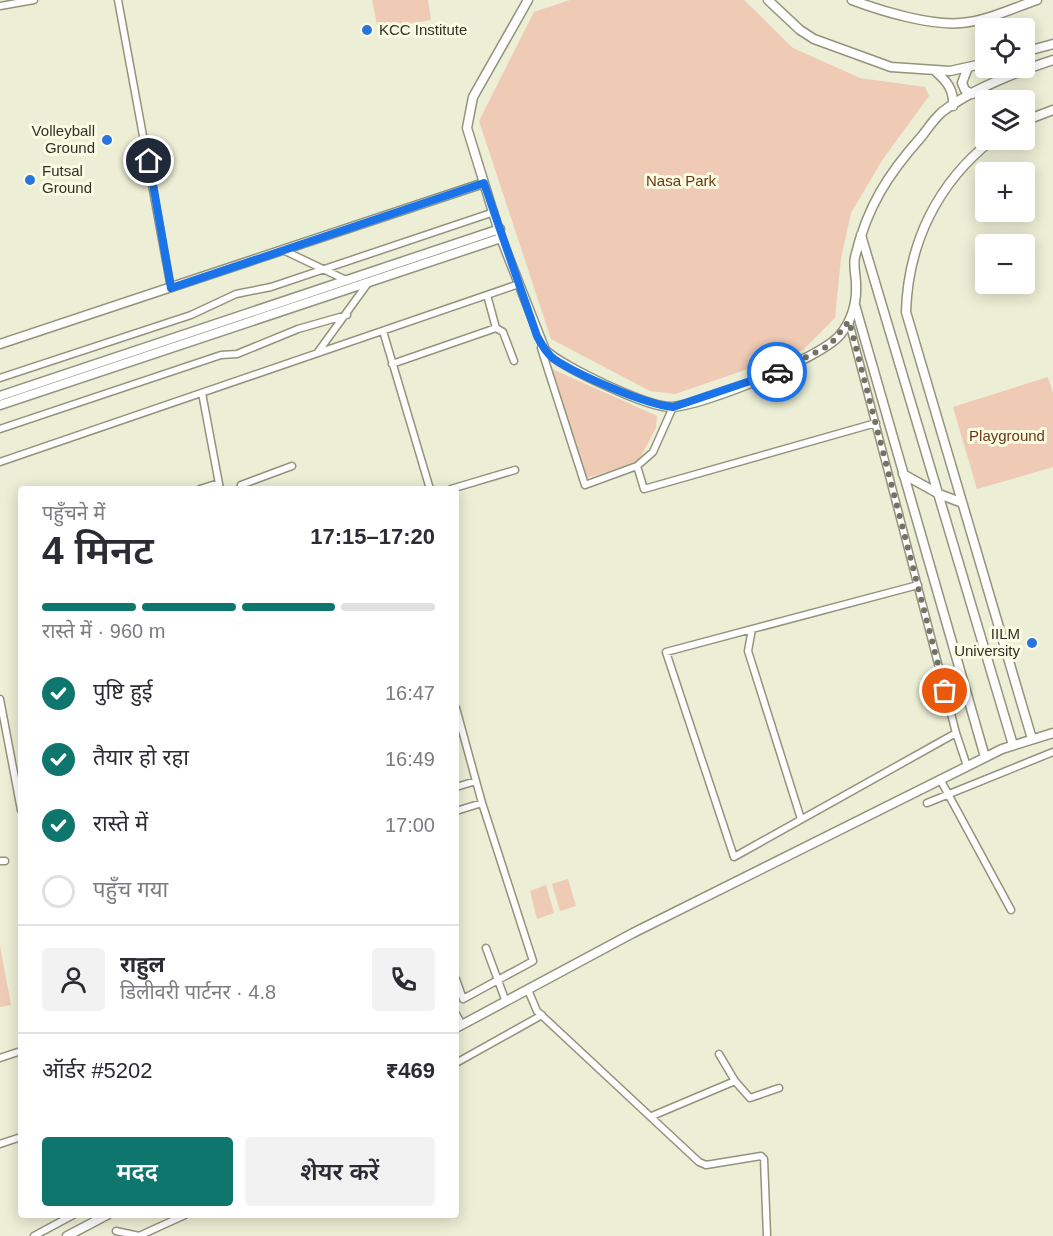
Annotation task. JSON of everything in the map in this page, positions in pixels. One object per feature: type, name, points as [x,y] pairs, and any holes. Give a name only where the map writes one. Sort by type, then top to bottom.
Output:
[{"type":"street","points":[[0,6],[34,0]]},
{"type":"street","points":[[118,0],[171,288]]},
{"type":"street","points":[[528,0],[478,87],[467,115],[467,128],[585,485],[636,466],[653,452],[673,407]]},
{"type":"street","points":[[768,0],[800,30],[814,39],[891,67],[950,71],[975,65]]},
{"type":"street","points":[[852,0],[876,10],[915,18],[961,23],[1037,0]]},
{"type":"street","points":[[1035,49],[1053,44]]},
{"type":"street","points":[[1035,65],[1053,60]]},
{"type":"street","points":[[968,67],[961,81],[965,90],[972,94]]},
{"type":"street","points":[[935,70],[948,83],[953,98],[952,106]]},
{"type":"street","points":[[985,757],[855,304],[854,263],[861,235],[876,195],[942,112],[1004,78]]},
{"type":"street","points":[[1035,117],[1053,111]]},
{"type":"street","points":[[981,150],[961,167],[927,220],[912,258],[906,312],[960,502],[1032,739]]},
{"type":"street","points":[[0,344],[484,183]]},
{"type":"street","points":[[0,378],[191,315],[236,294],[271,287],[494,212]]},
{"type":"street","points":[[0,396],[500,233]]},
{"type":"street","points":[[0,405],[368,282],[500,233]]},
{"type":"street","points":[[861,235],[1012,745]]},
{"type":"street","points":[[285,251],[348,281]]},
{"type":"street","points":[[317,353],[347,315],[368,282]]},
{"type":"street","points":[[0,462],[519,284]]},
{"type":"street","points":[[487,295],[496,328],[503,332],[514,361]]},
{"type":"street","points":[[537,336],[545,350],[560,362],[637,398],[655,405],[673,407],[791,367],[830,345],[849,321],[855,304]]},
{"type":"street","points":[[0,429],[221,355],[237,354],[298,329],[347,315]]},
{"type":"street","points":[[849,321],[956,733],[967,766]]},
{"type":"street","points":[[392,364],[496,328]]},
{"type":"street","points":[[383,331],[429,486]]},
{"type":"street","points":[[202,393],[220,486]]},
{"type":"street","points":[[636,466],[644,489],[876,423]]},
{"type":"street","points":[[241,486],[292,466]]},
{"type":"street","points":[[459,487],[516,470]]},
{"type":"street","points":[[903,474],[939,494],[960,502]]},
{"type":"street","points":[[918,585],[666,652],[734,857],[956,733]]},
{"type":"street","points":[[752,629],[748,651],[801,819]]},
{"type":"street","points":[[0,699],[18,794]]},
{"type":"street","points":[[459,719],[482,803],[533,962],[463,999],[459,987]]},
{"type":"street","points":[[459,1027],[633,933],[940,779],[1012,745],[1053,733]]},
{"type":"street","points":[[927,803],[949,797],[979,781],[1053,753]]},
{"type":"street","points":[[940,779],[1011,910]]},
{"type":"street","points":[[459,786],[476,781]]},
{"type":"street","points":[[459,810],[482,803]]},
{"type":"street","points":[[486,948],[506,1002]]},
{"type":"street","points":[[528,990],[542,1015],[699,1162],[706,1165],[761,1156],[764,1159],[767,1236]]},
{"type":"street","points":[[459,1061],[542,1015]]},
{"type":"street","points":[[0,1058],[18,1052]]},
{"type":"street","points":[[719,1054],[735,1081],[750,1098],[779,1088]]},
{"type":"street","points":[[652,1116],[735,1081]]},
{"type":"street","points":[[0,1144],[18,1138]]},
{"type":"street","points":[[34,1236],[67,1218]]},
{"type":"street","points":[[67,1236],[100,1218]]},
{"type":"street","points":[[116,1231],[139,1236],[178,1218]]},
{"type":"green space","points":[[372,0],[428,0],[431,20],[378,29]]},
{"type":"green space","name":"Nasa Park","points":[[570,0],[744,0],[793,48],[860,78],[925,87],[929,96],[883,159],[851,213],[841,258],[835,318],[803,350],[675,394],[650,391],[551,339],[479,121],[534,12]]},
{"type":"green space","points":[[552,369],[657,416],[656,428],[638,462],[587,478]]},
{"type":"green space","name":"Playground","points":[[1048,377],[1053,393],[1053,467],[977,489],[953,407]]},
{"type":"green space","points":[[568,879],[576,906],[560,911],[552,884]]},
{"type":"green space","points":[[546,885],[554,913],[537,919],[530,891]]},
{"type":"green space","points":[[0,946],[11,1005],[0,1007]]},
{"type":"way so far","points":[[777,372],[814,356],[830,345],[840,336],[849,321],[945,691]]},
{"type":"place","name":"KCC Institute","points":[[367,30]]},
{"type":"place","name":"Volleyball Ground","points":[[107,140]]},
{"type":"place","name":"Futsal Ground","points":[[30,180]]},
{"type":"place","name":"IILM University","points":[[1032,643]]},
{"type":"route","points":[[149,161],[171,288],[484,183],[501,238],[537,336],[553,358],[637,398],[655,405],[673,407],[777,372]]}]
